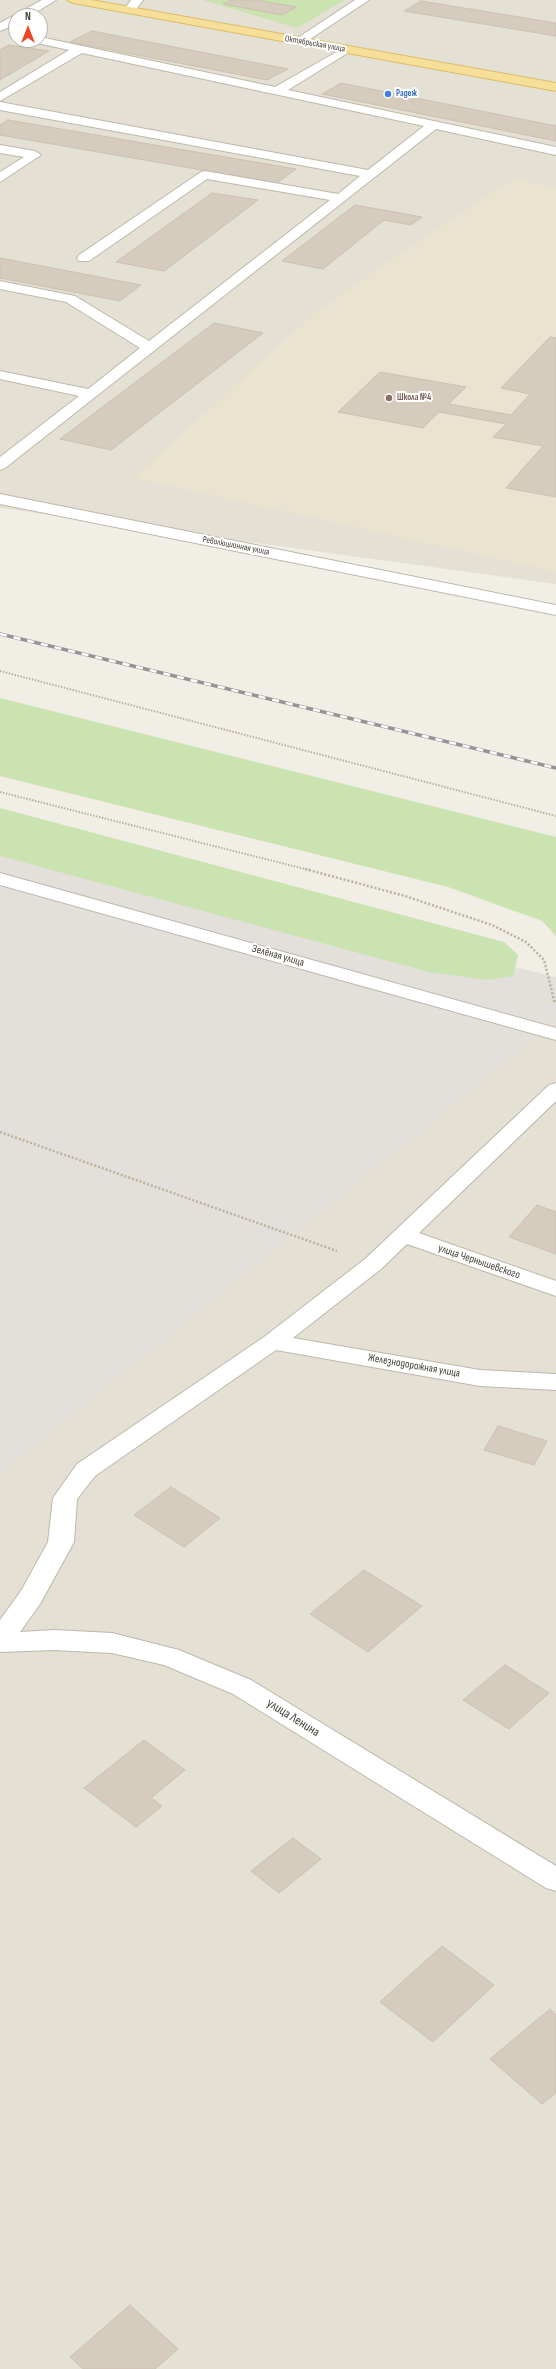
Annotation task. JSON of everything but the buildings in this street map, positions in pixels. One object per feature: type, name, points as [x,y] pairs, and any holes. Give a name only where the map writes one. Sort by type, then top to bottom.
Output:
[{"type":"main road","name":"Октябрьская улица","points":[[73,0],[556,87]]},
{"type":"street","points":[[36,8],[50,0]]},
{"type":"street","points":[[130,10],[137,0]]},
{"type":"street","points":[[300,41],[363,0]]},
{"type":"street","points":[[48,42],[556,151]]},
{"type":"street","points":[[0,97],[80,49]]},
{"type":"street","points":[[276,92],[347,50]]},
{"type":"street","points":[[0,106],[371,174]]},
{"type":"street","points":[[0,465],[433,125]]},
{"type":"street","points":[[0,149],[35,155],[0,178]]},
{"type":"street","points":[[84,258],[205,175],[341,198]]},
{"type":"street","points":[[0,285],[70,298],[150,348]]},
{"type":"street","points":[[0,375],[91,394]]},
{"type":"street","name":"Революционная улица","points":[[0,499],[473,592],[556,610]]},
{"type":"street","name":"Зелёная улица","points":[[0,879],[554,1033]]},
{"type":"street","points":[[0,1641],[31,1597],[61,1542],[65,1498],[86,1470],[272,1342],[373,1264],[556,1089]]},
{"type":"street","name":"улица Чернышевского","points":[[403,1235],[556,1289]]},
{"type":"street","name":"Железнодорожная улица","points":[[272,1342],[480,1378],[556,1382]]},
{"type":"street","name":"улица Ленина","points":[[0,1641],[54,1640],[112,1643],[170,1657],[242,1686],[556,1880]]},
{"type":"path","points":[[0,671],[556,816]]},
{"type":"path","points":[[0,792],[249,854],[405,896],[492,924],[526,942],[544,960],[555,998],[554,1033]]},
{"type":"path","points":[[0,1132],[373,1264]]},
{"type":"shaded area","points":[[0,0],[556,0],[556,584],[0,508]]},
{"type":"shaded area","name":"Школа №4","points":[[513,179],[556,187],[556,572],[134,478],[310,317],[392,259]]},
{"type":"shaded area","points":[[0,843],[556,977],[556,1021],[0,1473]]},
{"type":"shaded area","points":[[556,1021],[556,2369],[0,2369],[0,1473]]},
{"type":"green space","points":[[203,0],[344,0],[297,28]]},
{"type":"green space","points":[[0,698],[556,837],[556,936],[542,921],[448,887],[0,776]]},
{"type":"green space","points":[[0,808],[504,942],[518,955],[513,976],[488,980],[429,972],[0,856]]},
{"type":"railway","points":[[0,634],[556,768]]},
{"type":"place","name":"Радеж","points":[[388,94]]},
{"type":"place","name":"Школа №4","points":[[389,398]]}]
